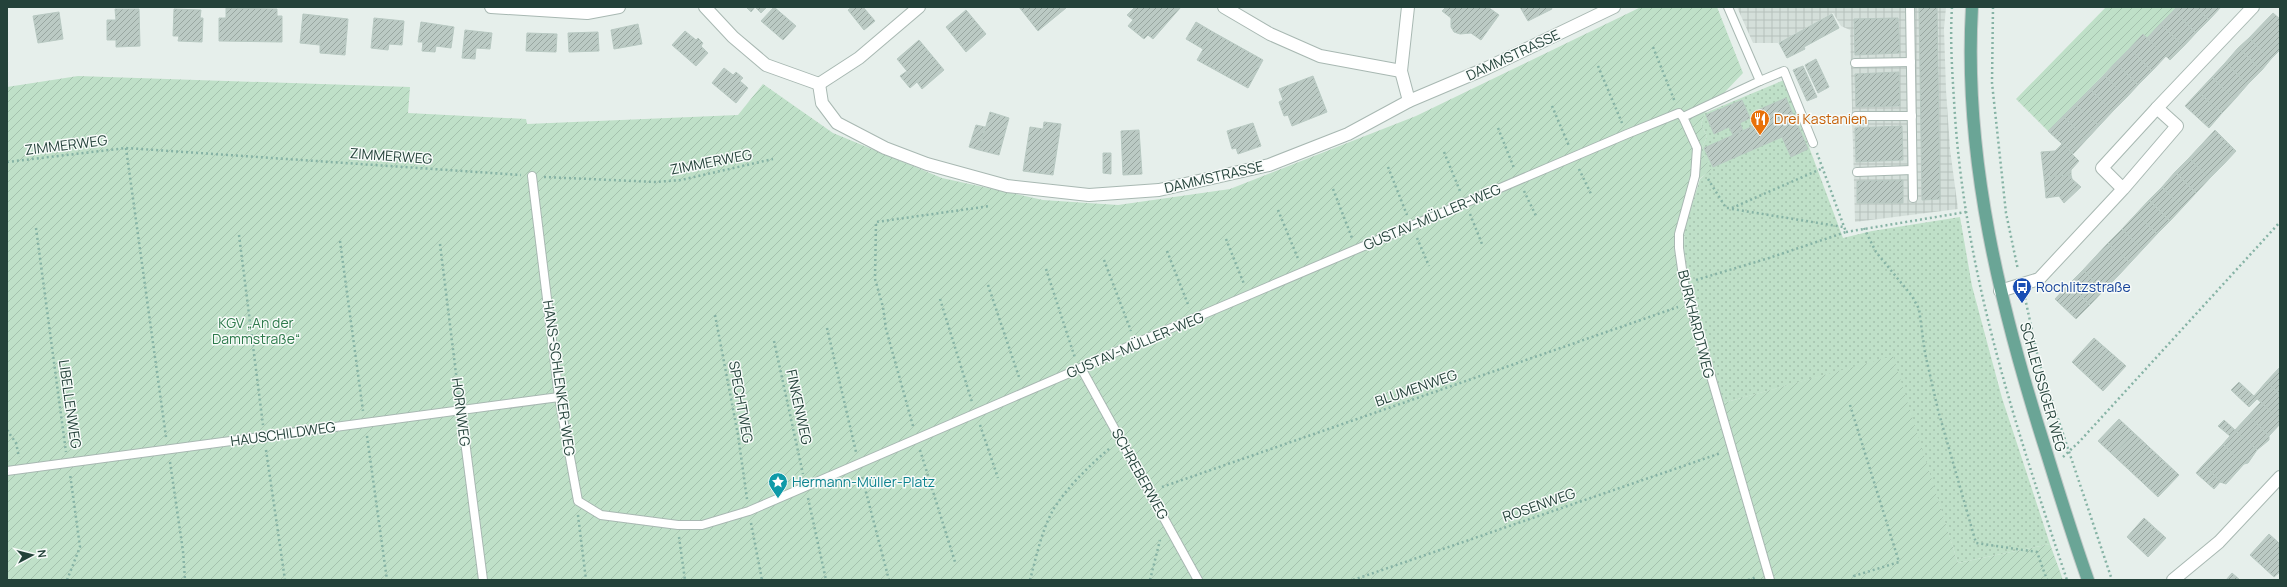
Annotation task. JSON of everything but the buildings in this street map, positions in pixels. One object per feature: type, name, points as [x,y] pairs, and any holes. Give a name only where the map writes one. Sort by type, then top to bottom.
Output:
[{"type":"main road","name":"SCHLEUSSIGER WEG","points":[[1972,7],[1970,39],[1975,127],[1984,209],[2000,291],[2026,390],[2088,580]]},
{"type":"street","points":[[490,7],[587,13],[619,7]]},
{"type":"street","points":[[705,7],[733,37],[766,65],[819,84],[859,58],[920,7]]},
{"type":"street","points":[[1224,7],[1270,34],[1320,56],[1401,71]]},
{"type":"street","points":[[1408,7],[1401,71],[1409,101]]},
{"type":"street","name":"DAMMSTRASSE","points":[[819,84],[822,103],[837,123],[885,148],[927,164],[1007,186],[1089,195],[1159,190],[1269,165],[1348,134],[1409,101],[1487,68],[1614,7]]},
{"type":"street","points":[[2122,189],[2102,168],[2253,7]]},
{"type":"street","points":[[2000,291],[2039,279],[2122,189],[2177,126],[2157,108]]},
{"type":"street","points":[[2173,580],[2219,542],[2280,477]]},
{"type":"lane","points":[[1728,7],[1760,81]]},
{"type":"lane","points":[[1910,7],[1913,198]]},
{"type":"lane","points":[[1855,63],[1911,62]]},
{"type":"lane","points":[[1681,115],[1784,70],[1813,143]]},
{"type":"lane","name":"GUSTAV-MÜLLER-WEG","points":[[578,501],[601,514],[678,525],[702,525],[749,511],[1136,343],[1627,134],[1681,115]]},
{"type":"lane","name":"BURKHARDTWEG","points":[[1681,115],[1697,148],[1695,176],[1679,234],[1678,248],[1684,283],[1688,303],[1770,580]]},
{"type":"lane","points":[[1856,116],[1912,116]]},
{"type":"lane","points":[[1857,172],[1912,170]]},
{"type":"lane","name":"HANS-SCHLENKER-WEG","points":[[532,176],[560,397],[578,501]]},
{"type":"lane","name":"SCHREBERWEG","points":[[1081,368],[1198,580]]},
{"type":"lane","name":"HAUSCHILDWEG","points":[[7,471],[560,397]]},
{"type":"lane","name":"HORNWEG","points":[[461,410],[483,580]]},
{"type":"path","points":[[1653,47],[1681,115]]},
{"type":"path","points":[[1598,66],[1627,134]]},
{"type":"path","points":[[1813,143],[1846,232]]},
{"type":"path","points":[[126,148],[183,551],[185,580]]},
{"type":"path","name":"ZIMMERWEG","points":[[7,162],[126,148],[532,176],[662,181],[680,180],[773,160]]},
{"type":"path","points":[[1696,162],[1726,208],[1844,227]]},
{"type":"path","points":[[1732,208],[1823,168]]},
{"type":"path","points":[[1333,189],[1357,250]]},
{"type":"path","points":[[955,562],[917,438],[886,329],[883,307],[875,279],[876,222],[990,206]]},
{"type":"path","points":[[1278,210],[1303,272]]},
{"type":"path","points":[[1684,283],[1769,258],[1846,232],[1966,212]]},
{"type":"path","points":[[2074,447],[2280,222]]},
{"type":"path","name":"LIBELLENWEG","points":[[36,228],[80,548],[66,580]]},
{"type":"path","points":[[1864,228],[1876,252],[1912,296],[1919,308],[1925,353],[1938,410],[1976,544],[2037,552],[2047,580]]},
{"type":"path","points":[[239,235],[264,436],[285,580]]},
{"type":"path","points":[[1226,239],[1248,296]]},
{"type":"path","name":"HORNWEG","points":[[440,244],[461,410]]},
{"type":"path","points":[[1167,251],[1194,319]]},
{"type":"path","points":[[1104,260],[1136,343]]},
{"type":"path","points":[[1046,268],[1075,358],[1081,368]]},
{"type":"path","points":[[988,285],[1024,392]]},
{"type":"path","points":[[940,299],[998,478]]},
{"type":"path","name":"BLUMENWEG","points":[[1150,491],[1688,303]]},
{"type":"path","name":"SPECHTWEG","points":[[715,315],[738,435],[746,493]]},
{"type":"path","name":"FINKENWEG","points":[[774,341],[804,478]]},
{"type":"path","points":[[1850,405],[1899,562],[1854,576],[1855,580]]},
{"type":"path","points":[[7,430],[16,444],[22,470]]},
{"type":"path","points":[[1030,580],[1042,536],[1052,512],[1089,466],[1121,438]]},
{"type":"path","name":"ROSENWEG","points":[[1353,580],[1731,449]]},
{"type":"path","points":[[578,501],[578,522],[586,580]]},
{"type":"path","points":[[809,504],[826,580]]},
{"type":"path","points":[[1150,580],[1166,520]]},
{"type":"path","points":[[751,524],[762,580]]},
{"type":"path","points":[[678,525],[685,580]]},
{"type":"shaded area","points":[[1737,7],[1946,7],[1944,29],[1946,90],[1950,149],[1958,209],[1855,222],[1850,30],[1841,26],[1833,13],[1778,43],[1753,43]]},
{"type":"green space","name":"KGV „An der Dammstraße“","points":[[1641,7],[1717,7],[1743,73],[1705,113],[1701,124],[1707,137],[1701,149],[1711,170],[1699,179],[1685,227],[1684,246],[1687,268],[1723,403],[1893,356],[1958,563],[2050,544],[2063,580],[7,580],[7,87],[78,76],[410,87],[408,113],[526,119],[527,124],[738,115],[763,84],[833,133],[942,178],[1043,200],[1118,205],[1230,189],[1416,116]]},
{"type":"green space","points":[[2106,7],[2177,7],[2147,38],[2143,35],[2048,131],[2016,99]]},
{"type":"green space","points":[[1784,80],[1843,238],[1872,231],[1960,217],[1972,286],[2002,398],[2050,544],[1958,563],[1892,357],[1723,403],[1687,268],[1684,246],[1685,227],[1700,179],[1710,170],[1701,149],[1707,137],[1701,124],[1705,113]]},
{"type":"place","name":"Drei Kastanien","points":[[1760,136]]},
{"type":"place","name":"Rochlitzstraße","points":[[2022,304]]},
{"type":"place","name":"Hermann-Müller-Platz","points":[[778,499]]}]
